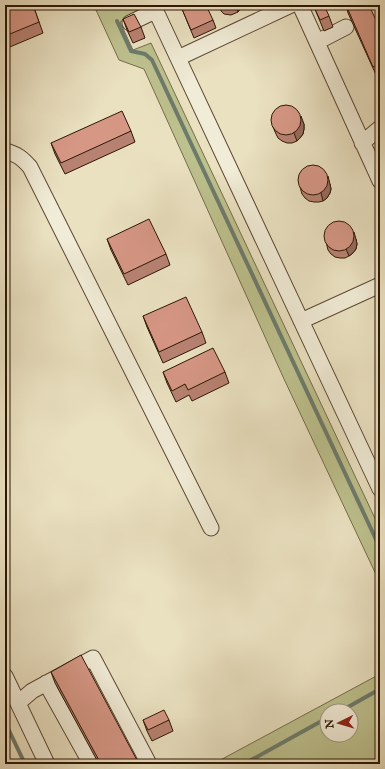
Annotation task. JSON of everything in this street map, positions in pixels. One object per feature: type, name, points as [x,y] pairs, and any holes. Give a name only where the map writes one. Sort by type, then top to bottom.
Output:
[{"type":"street","points":[[178,58],[291,5]]},
{"type":"street","points":[[300,5],[380,182]]},
{"type":"street","points":[[130,23],[154,8],[380,489]]},
{"type":"street","points":[[317,42],[346,27]]},
{"type":"street","points":[[362,143],[380,128]]},
{"type":"street","points":[[5,151],[23,159],[30,167],[211,528]]},
{"type":"street","points":[[301,321],[380,285]]},
{"type":"street","points":[[18,703],[32,690],[93,658],[148,764]]},
{"type":"street","points":[[5,676],[47,764]]},
{"type":"street","points":[[46,683],[91,764]]},
{"type":"green space","points":[[109,5],[134,5],[138,14],[120,22],[133,50],[151,43],[380,529],[380,583],[284,379],[144,69],[119,60],[96,10]]},
{"type":"green space","points":[[380,674],[380,764],[213,764],[319,707],[319,743],[359,743],[359,703],[326,703]]},
{"type":"building","points":[[5,5],[33,5],[39,22],[5,36]]},
{"type":"building","points":[[191,5],[206,5],[213,20],[191,30],[182,9]]},
{"type":"building","points":[[220,5],[234,5],[229,8]]},
{"type":"building","points":[[324,5],[329,16],[320,20],[315,9]]},
{"type":"building","points":[[346,5],[369,5],[380,29],[380,63],[373,67]]},
{"type":"building","points":[[134,14],[141,27],[129,32],[123,19]]},
{"type":"building","points":[[286,105],[292,106],[300,114],[300,126],[292,134],[286,135],[280,134],[272,126],[271,120],[272,114],[280,106]]},
{"type":"building","points":[[122,111],[131,131],[61,163],[51,143]]},
{"type":"building","points":[[313,165],[319,166],[327,174],[327,186],[319,194],[313,195],[307,194],[299,186],[298,180],[299,174],[307,166]]},
{"type":"building","points":[[149,219],[166,254],[124,274],[107,239]]},
{"type":"building","points":[[339,221],[345,222],[353,230],[353,242],[345,250],[339,251],[333,250],[325,242],[324,236],[325,230],[333,222]]},
{"type":"building","points":[[186,297],[202,332],[159,352],[143,316]]},
{"type":"building","points":[[213,348],[225,372],[188,390],[185,384],[172,391],[163,372]]},
{"type":"building","points":[[81,655],[139,764],[101,764],[51,672]]},
{"type":"building","points":[[164,710],[169,720],[148,730],[143,720]]},
{"type":"waterway","points":[[117,21],[131,51],[145,54],[152,60],[380,548]]},
{"type":"waterway","points":[[355,703],[380,689]]},
{"type":"waterway","points":[[5,722],[25,764]]},
{"type":"waterway","points":[[244,764],[319,722]]}]
